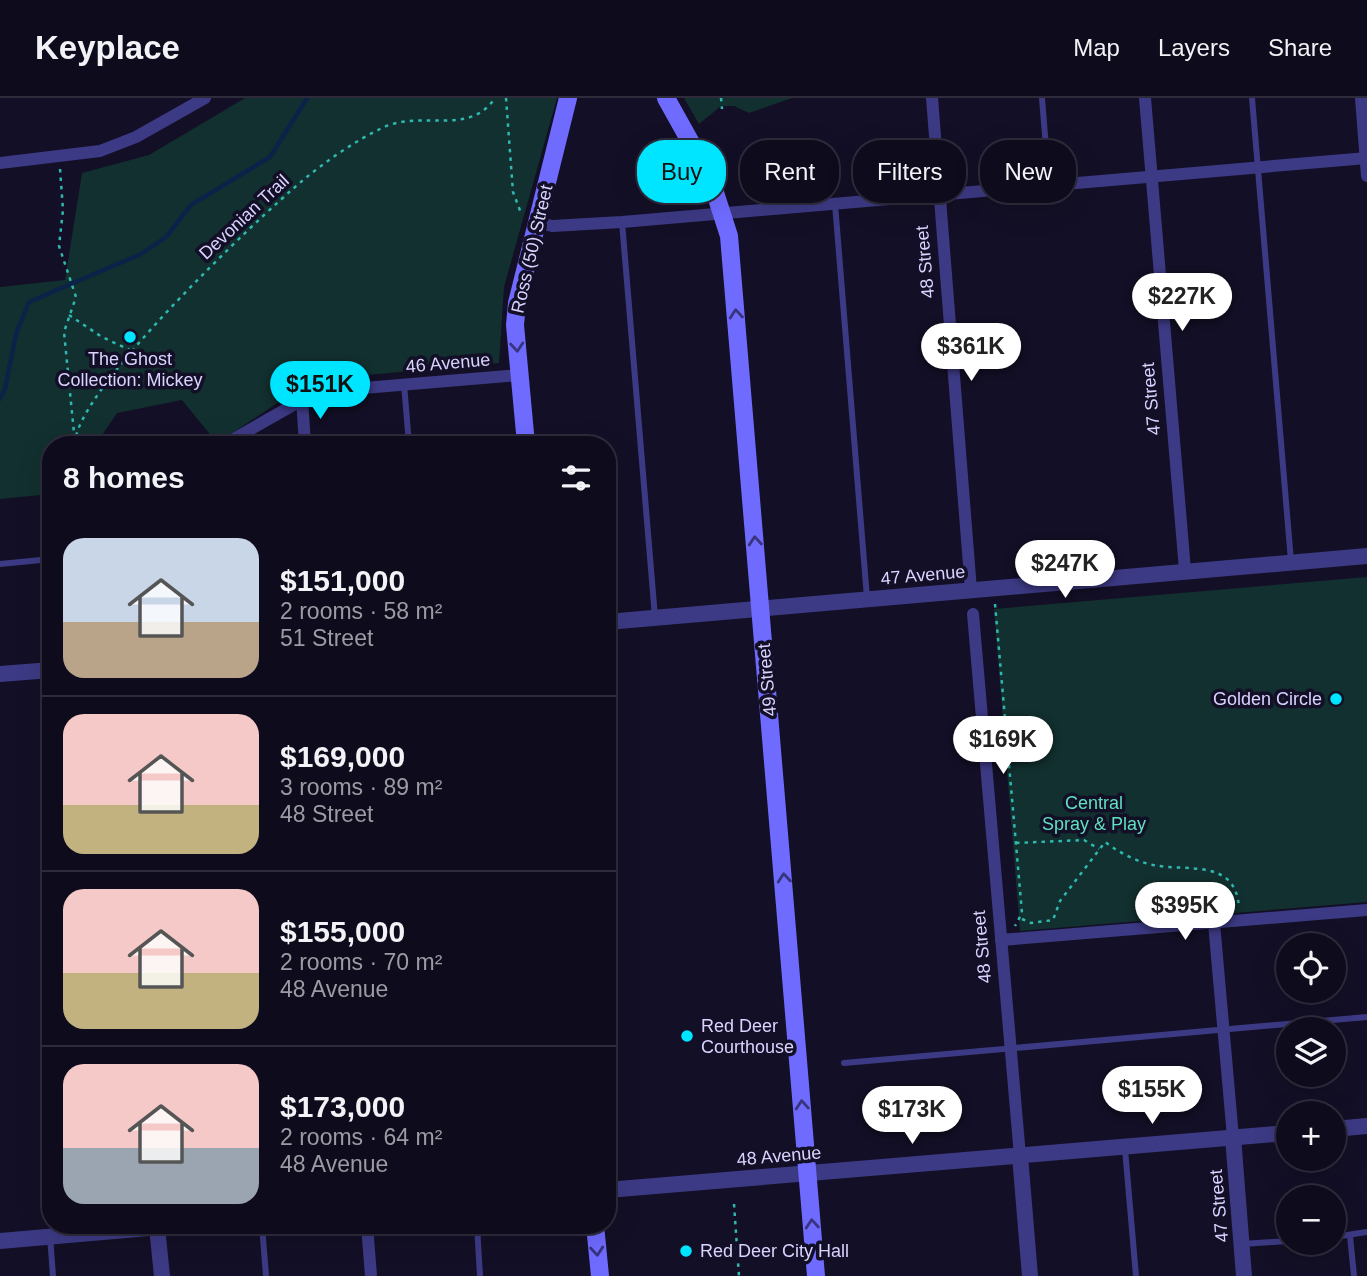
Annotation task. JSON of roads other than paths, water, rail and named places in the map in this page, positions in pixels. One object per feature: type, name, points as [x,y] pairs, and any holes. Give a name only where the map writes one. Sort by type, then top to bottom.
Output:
[{"type":"main road","name":"Ross (50) Street","points":[[525,436],[519,375],[517,303],[529,218],[558,137],[568,98]]},
{"type":"main road","points":[[558,137],[579,98]]},
{"type":"main road","name":"49 Street","points":[[666,99],[710,177],[724,214],[731,256],[816,1276]]},
{"type":"main road","points":[[596,1234],[600,1276]]},
{"type":"street","points":[[0,163],[59,158],[116,146],[205,98]]},
{"type":"street","name":"48 Street","points":[[932,98],[935,140]]},
{"type":"street","name":"47 Street","points":[[1145,98],[1185,570]]},
{"type":"street","points":[[1361,98],[1367,176]]},
{"type":"street","points":[[1076,183],[1366,158]]},
{"type":"street","points":[[529,218],[562,226],[724,214],[826,203]]},
{"type":"street","name":"48 Street","points":[[940,203],[971,590]]},
{"type":"street","name":"46 Avenue","points":[[239,436],[302,399],[324,391],[519,375]]},
{"type":"street","points":[[302,399],[304,436]]},
{"type":"street","name":"47 Avenue","points":[[616,621],[1367,556]]},
{"type":"street","name":"48 Street","points":[[972,614],[1030,1276]]},
{"type":"street","points":[[0,674],[42,671]]},
{"type":"street","points":[[1001,940],[1367,910]]},
{"type":"street","name":"47 Street","points":[[1214,923],[1244,1276]]},
{"type":"street","points":[[1346,1128],[1367,1126]]},
{"type":"street","name":"48 Avenue","points":[[616,1189],[1276,1134]]},
{"type":"street","points":[[0,1241],[74,1234]]},
{"type":"street","points":[[158,1234],[162,1276]]},
{"type":"street","points":[[368,1234],[371,1276]]},
{"type":"lane","points":[[1042,98],[1045,140]]},
{"type":"lane","points":[[1252,98],[1292,563]]},
{"type":"lane","points":[[835,203],[867,599]]},
{"type":"lane","points":[[622,222],[655,617]]},
{"type":"lane","points":[[404,384],[408,436]]},
{"type":"lane","points":[[0,564],[42,559]]},
{"type":"lane","points":[[844,1063],[1367,1017]]},
{"type":"lane","points":[[1125,1146],[1136,1276]]},
{"type":"lane","points":[[1346,1236],[1367,1232]]},
{"type":"lane","points":[[263,1234],[266,1276]]},
{"type":"lane","points":[[478,1234],[480,1276]]},
{"type":"lane","points":[[50,1236],[53,1276]]},
{"type":"lane","points":[[1350,1236],[1354,1276]]},
{"type":"lane","points":[[1242,1244],[1276,1242]]},
{"type":"waterway","points":[[0,399],[5,389],[16,334],[29,302],[141,254],[166,237],[191,205],[270,157],[307,98]]},
{"type":"place","name":"The Ghost Collection: Mickey","points":[[130,337]]},
{"type":"place","name":"Golden Circle","points":[[1336,699]]},
{"type":"place","name":"Red Deer Courthouse","points":[[687,1036]]},
{"type":"place","name":"Red Deer City Hall","points":[[686,1251]]},
{"type":"park label","name":"Central Spray & Play","points":[[1094,813]]}]
